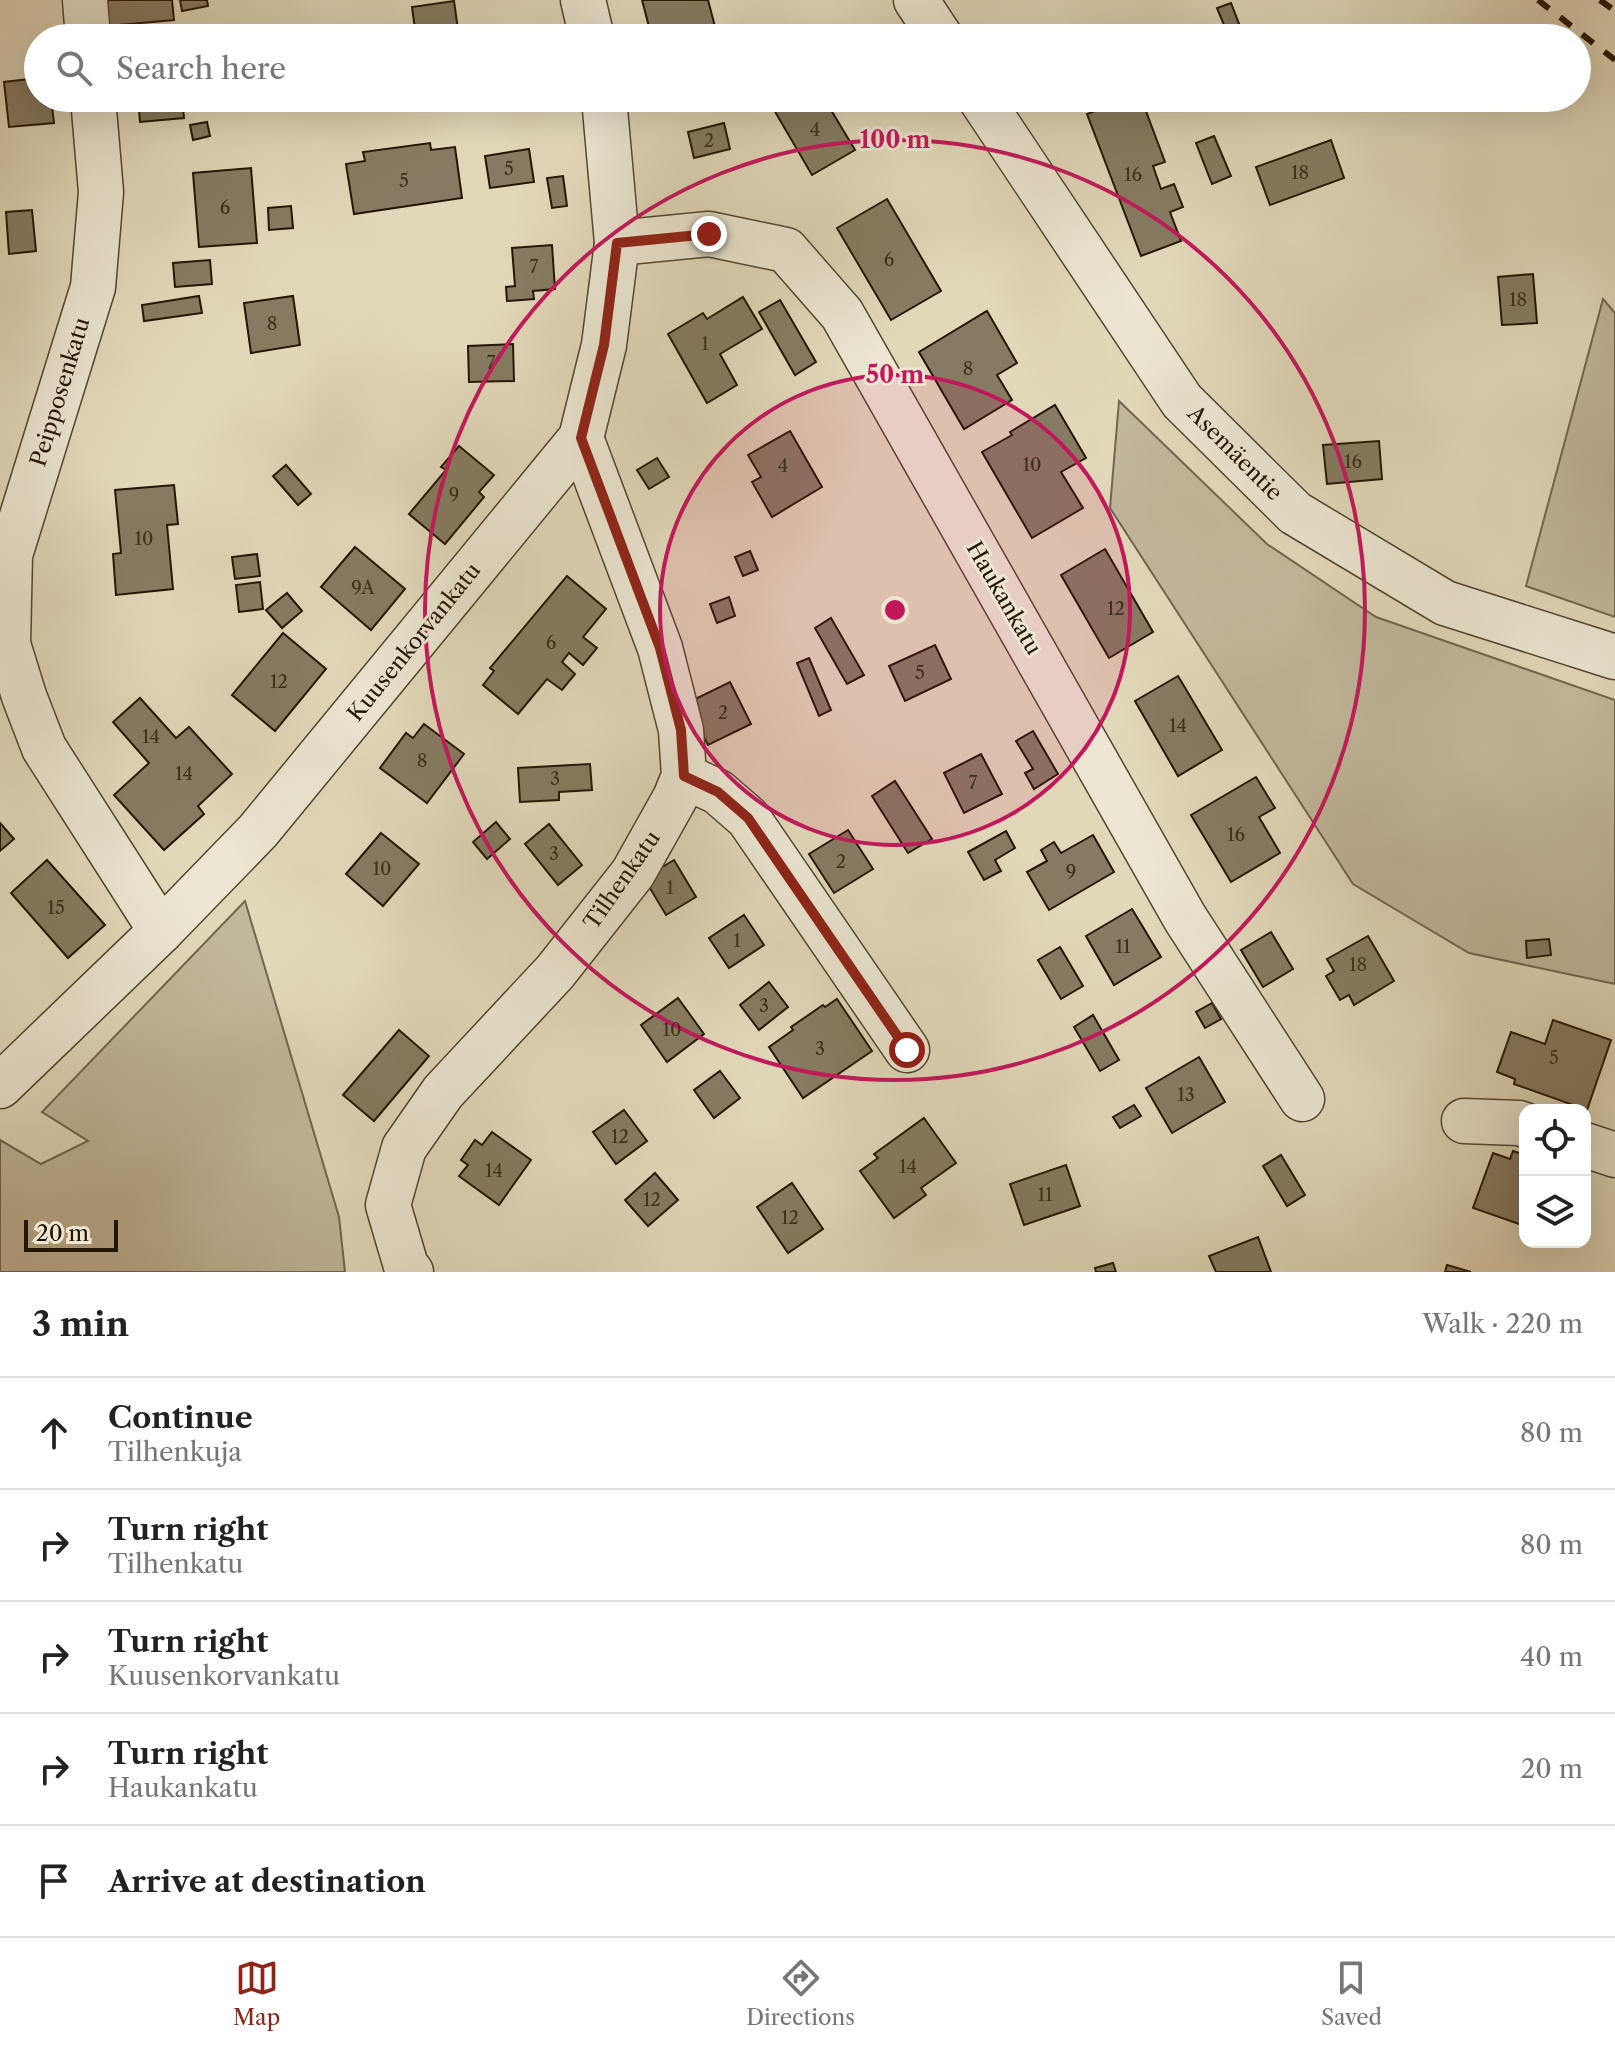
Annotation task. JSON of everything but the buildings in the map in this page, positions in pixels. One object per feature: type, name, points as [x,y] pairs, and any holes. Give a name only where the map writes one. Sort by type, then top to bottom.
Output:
[{"type":"street","points":[[85,0],[87,24]]},
{"type":"street","points":[[583,0],[589,24]]},
{"type":"street","points":[[916,0],[932,24]]},
{"type":"street","name":"Peipposenkatu","points":[[94,112],[101,192],[93,287],[10,555],[8,644],[44,748],[161,931]]},
{"type":"street","name":"Kuusenkorvankatu","points":[[0,1086],[161,931],[258,831],[581,438],[604,345],[617,243],[605,112]]},
{"type":"street","name":"Asemäentie","points":[[989,112],[1182,401],[1295,513],[1445,603],[1615,657]]},
{"type":"street","name":"Haukankatu","points":[[617,243],[709,234],[786,250],[842,314],[1185,918],[1302,1099]]},
{"type":"street","name":"Tilhenkatu","points":[[411,1272],[406,1266],[388,1205],[404,1148],[443,1092],[555,972],[633,873],[684,776],[681,730],[660,648],[581,438]]},
{"type":"street","points":[[684,776],[718,792],[748,818],[907,1050]]},
{"type":"street","points":[[1464,1121],[1519,1123]]},
{"type":"street","points":[[1591,1147],[1615,1155]]},
{"type":"shaded area","points":[[1603,299],[1615,313],[1615,617],[1526,586]]},
{"type":"shaded area","points":[[1119,401],[1267,544],[1376,617],[1615,700],[1615,984],[1469,953],[1353,884],[1110,508]]},
{"type":"shaded area","points":[[245,901],[339,1217],[345,1272],[0,1272],[0,1140],[41,1164],[88,1141],[42,1112]]},
{"type":"railway","points":[[1538,0],[1569,24]]},
{"type":"railway","points":[[1600,0],[1615,11]]},
{"type":"railway","points":[[1591,41],[1615,60]]},
{"type":"route","points":[[709,234],[617,243],[604,345],[581,438],[660,648],[681,730],[684,776],[718,792],[748,818],[907,1050]]}]
